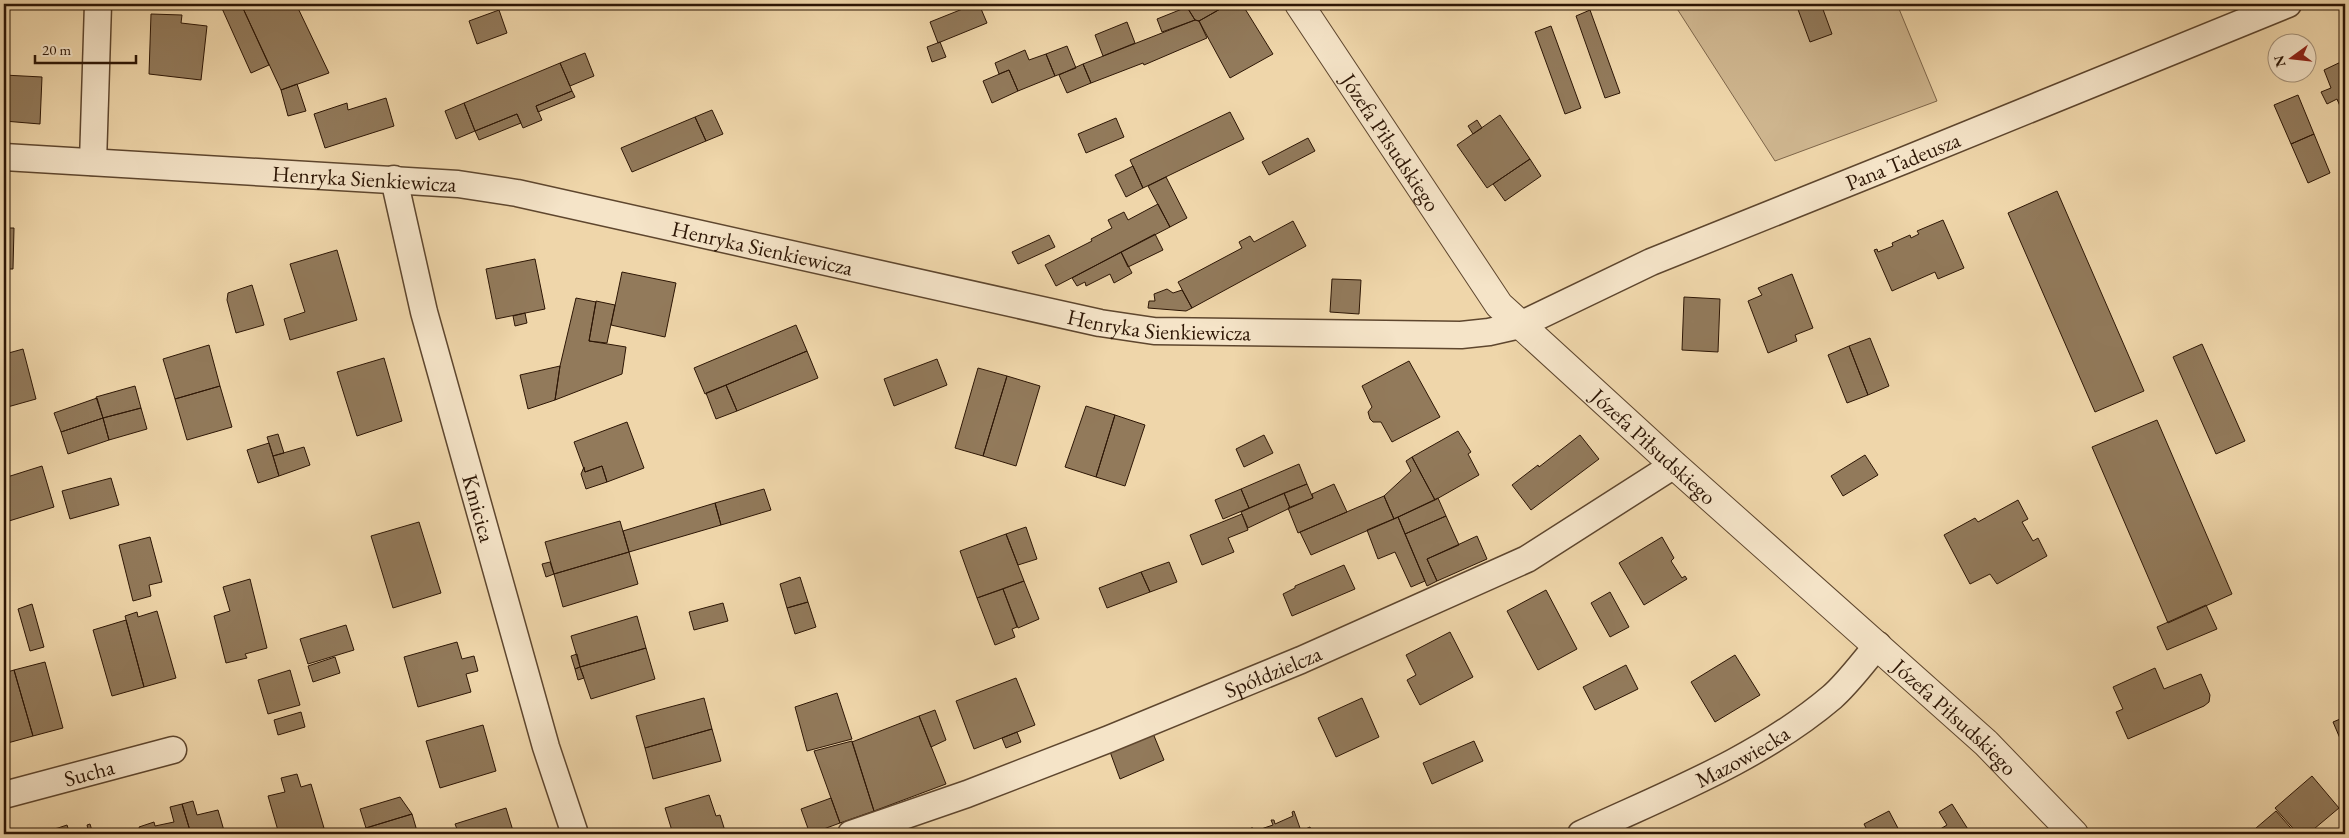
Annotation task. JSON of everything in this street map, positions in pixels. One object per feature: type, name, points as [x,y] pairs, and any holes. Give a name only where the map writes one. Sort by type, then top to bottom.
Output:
[{"type":"street","points":[[93,162],[98,4]]},
{"type":"street","name":"Józefa Piłsudskiego","points":[[1299,4],[1490,294],[1520,325],[1674,466],[1986,742],[2074,834]]},
{"type":"street","name":"Pana Tadeusza","points":[[1520,325],[1650,262],[1914,157],[2288,4]]},
{"type":"street","name":"Henryka Sienkiewicza","points":[[4,157],[458,184],[517,193],[1100,323],[1154,331],[1461,335],[1489,332],[1520,325]]},
{"type":"street","name":"Kmicica","points":[[394,179],[424,312],[544,737],[574,834]]},
{"type":"street","name":"Spółdzielcza","points":[[851,834],[967,794],[1109,740],[1319,652],[1527,559],[1674,466]]},
{"type":"street","name":"Mazowiecka","points":[[1581,834],[1704,777],[1765,746],[1833,696],[1878,645]]},
{"type":"street","name":"Sucha","points":[[4,794],[173,750]]},
{"type":"shaded area","points":[[1674,4],[1897,4],[1937,101],[1775,161]]},
{"type":"building","points":[[220,4],[241,4],[269,65],[251,73]]},
{"type":"building","points":[[241,4],[296,4],[329,73],[281,90]]},
{"type":"building","points":[[979,4],[987,23],[938,43],[930,22]]},
{"type":"building","points":[[1185,4],[1229,4],[1199,21],[1195,20]]},
{"type":"building","points":[[1229,4],[1242,4],[1273,54],[1230,78],[1199,21]]},
{"type":"building","points":[[1796,4],[1821,4],[1832,34],[1810,42]]},
{"type":"building","points":[[1187,7],[1195,20],[1162,32],[1157,19]]},
{"type":"building","points":[[499,10],[507,33],[477,44],[469,21]]},
{"type":"building","points":[[1590,10],[1620,93],[1605,98],[1576,16]]},
{"type":"building","points":[[151,14],[182,15],[181,23],[207,26],[201,80],[149,74]]},
{"type":"building","points":[[1195,20],[1199,21],[1207,38],[1144,65],[1143,63],[1091,83],[1083,64]]},
{"type":"building","points":[[1127,22],[1135,43],[1103,56],[1095,35]]},
{"type":"building","points":[[1551,26],[1581,108],[1565,114],[1535,32]]},
{"type":"building","points":[[940,42],[946,57],[932,62],[927,47]]},
{"type":"building","points":[[1067,46],[1076,68],[1055,76],[1046,54]]},
{"type":"building","points":[[1025,50],[1029,60],[1046,54],[1055,76],[1018,91],[1009,70],[999,74],[995,63]]},
{"type":"building","points":[[585,53],[594,76],[570,86],[560,63]]},
{"type":"building","points":[[2345,60],[2345,118],[2337,99],[2327,104],[2321,92],[2331,88],[2324,70]]},
{"type":"building","points":[[560,63],[572,91],[536,106],[542,120],[523,128],[517,114],[475,131],[464,103]]},
{"type":"building","points":[[1083,64],[1091,83],[1067,93],[1059,75]]},
{"type":"building","points":[[1009,70],[1018,91],[992,103],[983,81]]},
{"type":"building","points":[[4,75],[42,77],[40,124],[4,121]]},
{"type":"building","points":[[297,84],[306,111],[288,116],[281,90]]},
{"type":"building","points":[[572,91],[575,97],[538,112],[536,106]]},
{"type":"building","points":[[2298,95],[2314,134],[2291,144],[2274,105]]},
{"type":"building","points":[[386,98],[394,126],[325,148],[314,114],[347,103],[348,110]]},
{"type":"building","points":[[464,103],[475,131],[456,139],[445,111]]},
{"type":"building","points":[[712,110],[723,134],[706,141],[695,117]]},
{"type":"building","points":[[1230,112],[1244,139],[1143,188],[1130,160]]},
{"type":"building","points":[[517,114],[521,123],[479,140],[475,131]]},
{"type":"building","points":[[1500,115],[1530,159],[1487,188],[1457,145]]},
{"type":"building","points":[[695,117],[706,141],[632,172],[621,148]]},
{"type":"building","points":[[1116,118],[1124,137],[1086,153],[1078,134]]},
{"type":"building","points":[[1477,120],[1482,128],[1473,134],[1468,126]]},
{"type":"building","points":[[2314,134],[2330,173],[2308,183],[2291,144]]},
{"type":"building","points":[[1308,138],[1315,151],[1269,175],[1262,162]]},
{"type":"building","points":[[1530,159],[1541,176],[1505,201],[1493,184]]},
{"type":"building","points":[[1133,166],[1143,188],[1126,197],[1115,175]]},
{"type":"building","points":[[1166,177],[1187,218],[1170,227],[1148,186]]},
{"type":"building","points":[[2057,191],[2144,391],[2095,412],[2008,213]]},
{"type":"building","points":[[1158,204],[1170,227],[1056,286],[1045,265],[1092,241],[1091,239],[1112,228],[1108,220],[1124,212],[1128,220]]},
{"type":"building","points":[[1943,220],[1964,268],[1938,279],[1935,272],[1892,291],[1874,250],[1877,249],[1878,252],[1893,246],[1892,243],[1910,235],[1911,238],[1919,234],[1917,231]]},
{"type":"building","points":[[1293,221],[1306,246],[1192,308],[1178,282],[1242,248],[1239,242],[1250,236],[1254,242]]},
{"type":"building","points":[[4,228],[14,228],[13,269],[4,269]]},
{"type":"building","points":[[1155,234],[1163,250],[1128,267],[1121,252]]},
{"type":"building","points":[[1049,235],[1055,247],[1018,264],[1012,252]]},
{"type":"building","points":[[337,250],[357,320],[290,340],[284,319],[305,312],[290,264]]},
{"type":"building","points":[[1121,252],[1132,273],[1114,283],[1110,274],[1086,286],[1085,282],[1077,286],[1072,278]]},
{"type":"building","points":[[535,259],[545,309],[496,319],[486,269]]},
{"type":"building","points":[[622,272],[676,283],[665,337],[611,325]]},
{"type":"building","points":[[1792,274],[1813,328],[1795,335],[1797,341],[1768,353],[1748,301],[1762,295],[1758,288]]},
{"type":"building","points":[[1332,279],[1361,280],[1359,314],[1330,312]]},
{"type":"building","points":[[252,285],[264,325],[236,333],[227,300],[228,293]]},
{"type":"building","points":[[1167,289],[1173,293],[1182,290],[1192,308],[1186,311],[1148,308],[1149,301],[1155,301],[1154,294]]},
{"type":"building","points":[[1684,297],[1720,299],[1718,352],[1682,350]]},
{"type":"building","points":[[576,298],[596,302],[589,341],[626,347],[622,374],[555,400],[560,366]]},
{"type":"building","points":[[596,301],[615,305],[607,343],[589,341]]},
{"type":"building","points":[[525,313],[527,323],[515,326],[513,316]]},
{"type":"building","points":[[796,325],[807,351],[705,394],[694,368]]},
{"type":"building","points":[[1870,338],[1889,386],[1868,395],[1849,346]]},
{"type":"building","points":[[2202,344],[2245,441],[2216,454],[2173,357]]},
{"type":"building","points":[[209,345],[220,386],[175,399],[163,359]]},
{"type":"building","points":[[1849,346],[1868,395],[1847,403],[1828,355]]},
{"type":"building","points":[[23,349],[36,399],[4,408],[4,351],[5,354]]},
{"type":"building","points":[[807,351],[818,378],[737,411],[726,385]]},
{"type":"building","points":[[384,358],[402,421],[357,436],[337,372]]},
{"type":"building","points":[[937,359],[947,385],[894,406],[884,379]]},
{"type":"building","points":[[1409,361],[1440,417],[1392,442],[1381,422],[1373,422],[1370,419],[1368,412],[1372,407],[1362,386]]},
{"type":"building","points":[[560,366],[555,400],[528,409],[520,375]]},
{"type":"building","points":[[978,368],[1007,376],[983,456],[955,448]]},
{"type":"building","points":[[1007,376],[1040,386],[1016,466],[983,456]]},
{"type":"building","points":[[726,385],[737,411],[716,419],[706,393]]},
{"type":"building","points":[[135,386],[141,408],[103,418],[96,397]]},
{"type":"building","points":[[220,386],[232,427],[187,440],[175,399]]},
{"type":"building","points":[[97,398],[103,418],[61,432],[54,413]]},
{"type":"building","points":[[1086,406],[1115,415],[1096,477],[1065,467]]},
{"type":"building","points":[[141,408],[147,429],[109,440],[103,418]]},
{"type":"building","points":[[1115,415],[1145,425],[1125,486],[1096,477]]},
{"type":"building","points":[[103,418],[109,440],[68,454],[61,432]]},
{"type":"building","points":[[2157,420],[2232,594],[2168,623],[2092,447]]},
{"type":"building","points":[[627,422],[644,468],[607,482],[602,466],[585,472],[574,442]]},
{"type":"building","points":[[1458,431],[1471,452],[1468,454],[1479,475],[1435,500],[1412,457]]},
{"type":"building","points":[[278,434],[284,453],[273,456],[267,437]]},
{"type":"building","points":[[1264,435],[1273,453],[1244,467],[1236,449]]},
{"type":"building","points":[[1580,435],[1599,459],[1531,510],[1512,485]]},
{"type":"building","points":[[269,443],[279,476],[258,483],[247,450]]},
{"type":"building","points":[[304,447],[310,465],[279,476],[273,456]]},
{"type":"building","points":[[1865,455],[1878,475],[1843,496],[1831,476]]},
{"type":"building","points":[[1412,457],[1435,500],[1394,519],[1384,496],[1411,471],[1406,461]]},
{"type":"building","points":[[1299,464],[1307,484],[1249,508],[1241,489]]},
{"type":"building","points":[[42,466],[54,507],[9,521],[4,502],[4,478]]},
{"type":"building","points":[[602,466],[607,482],[586,489],[581,474],[584,467],[585,472]]},
{"type":"building","points":[[111,478],[119,505],[70,519],[62,491]]},
{"type":"building","points":[[1307,484],[1313,498],[1290,508],[1284,493]]},
{"type":"building","points":[[1334,484],[1347,512],[1298,533],[1288,508],[1313,498],[1312,494]]},
{"type":"building","points":[[764,489],[771,510],[721,525],[715,503]]},
{"type":"building","points":[[1241,489],[1249,508],[1223,519],[1215,500]]},
{"type":"building","points":[[1284,493],[1290,508],[1248,528],[1241,512]]},
{"type":"building","points":[[1384,496],[1394,519],[1311,555],[1300,532]]},
{"type":"building","points":[[1438,498],[1446,516],[1405,534],[1398,517]]},
{"type":"building","points":[[2018,500],[2028,519],[2022,522],[2033,541],[2038,538],[2047,556],[1997,584],[1990,574],[1970,584],[1944,535],[1975,518],[1978,522]]},
{"type":"building","points":[[715,503],[721,525],[629,552],[623,531]]},
{"type":"building","points":[[1242,514],[1248,530],[1228,538],[1234,552],[1202,565],[1190,535]]},
{"type":"building","points":[[1446,516],[1459,545],[1427,559],[1437,581],[1427,586],[1405,534]]},
{"type":"building","points":[[1398,517],[1425,581],[1411,587],[1395,552],[1378,559],[1367,530]]},
{"type":"building","points":[[620,521],[629,552],[554,574],[545,542]]},
{"type":"building","points":[[419,522],[441,593],[393,608],[371,536]]},
{"type":"building","points":[[1026,527],[1037,559],[1018,565],[1006,534]]},
{"type":"building","points":[[1006,534],[1024,581],[977,598],[960,551]]},
{"type":"building","points":[[1477,536],[1487,559],[1437,581],[1427,559]]},
{"type":"building","points":[[150,537],[162,582],[149,585],[151,596],[133,601],[119,545]]},
{"type":"building","points":[[1662,537],[1674,558],[1671,561],[1682,578],[1685,576],[1687,579],[1644,605],[1619,563]]},
{"type":"building","points":[[629,552],[638,584],[563,607],[554,574]]},
{"type":"building","points":[[550,562],[554,574],[546,577],[542,564]]},
{"type":"building","points":[[1169,562],[1177,582],[1150,592],[1141,572]]},
{"type":"building","points":[[1344,565],[1355,589],[1292,616],[1283,594],[1295,588],[1295,586]]},
{"type":"building","points":[[1141,572],[1150,592],[1107,608],[1099,588]]},
{"type":"building","points":[[800,577],[808,602],[787,608],[780,584]]},
{"type":"building","points":[[250,579],[267,648],[245,654],[247,658],[226,663],[214,616],[230,611],[223,587]]},
{"type":"building","points":[[1024,581],[1039,619],[1018,628],[1003,589]]},
{"type":"building","points":[[1003,589],[1017,627],[1012,629],[1015,637],[995,645],[977,598]]},
{"type":"building","points":[[1546,590],[1577,649],[1538,670],[1507,611]]},
{"type":"building","points":[[1610,592],[1629,627],[1610,637],[1591,603]]},
{"type":"building","points":[[808,602],[816,627],[795,634],[787,608]]},
{"type":"building","points":[[723,603],[728,621],[694,630],[689,612]]},
{"type":"building","points":[[32,604],[44,647],[30,651],[18,609]]},
{"type":"building","points":[[2206,605],[2217,629],[2167,650],[2157,627]]},
{"type":"building","points":[[157,611],[176,678],[144,687],[125,616],[137,612],[138,617]]},
{"type":"building","points":[[637,616],[646,648],[580,667],[571,636]]},
{"type":"building","points":[[126,620],[144,687],[112,696],[93,630]]},
{"type":"building","points":[[346,625],[354,650],[308,664],[300,639]]},
{"type":"building","points":[[1450,632],[1473,677],[1420,705],[1407,680],[1416,675],[1406,655]]},
{"type":"building","points":[[457,642],[462,659],[474,656],[478,671],[466,674],[471,692],[418,707],[404,657]]},
{"type":"building","points":[[646,648],[655,679],[591,699],[580,667]]},
{"type":"building","points":[[577,654],[580,667],[575,669],[571,656]]},
{"type":"building","points":[[1735,655],[1760,695],[1715,722],[1691,682]]},
{"type":"building","points":[[335,657],[340,673],[313,682],[308,666]]},
{"type":"building","points":[[45,662],[63,728],[33,736],[14,670]]},
{"type":"building","points":[[1626,665],[1638,689],[1595,710],[1583,687]]},
{"type":"building","points":[[580,667],[584,678],[578,680],[575,669]]},
{"type":"building","points":[[2155,668],[2164,689],[2201,674],[2210,695],[2209,702],[2204,706],[2128,739],[2116,712],[2123,709],[2113,687]]},
{"type":"building","points":[[14,670],[33,736],[4,744],[4,673]]},
{"type":"building","points":[[290,670],[300,705],[268,714],[258,680]]},
{"type":"building","points":[[1016,678],[1035,725],[974,749],[956,701]]},
{"type":"building","points":[[837,693],[852,739],[807,751],[795,707]]},
{"type":"building","points":[[704,698],[712,729],[645,748],[636,716]]},
{"type":"building","points":[[1362,698],[1379,737],[1336,757],[1318,718]]},
{"type":"building","points":[[935,710],[946,740],[931,747],[919,716]]},
{"type":"building","points":[[301,712],[305,727],[278,735],[274,720]]},
{"type":"building","points":[[919,716],[946,784],[874,811],[852,742]]},
{"type":"building","points":[[2345,717],[2345,742],[2342,743],[2333,722]]},
{"type":"building","points":[[483,725],[496,771],[440,788],[426,741]]},
{"type":"building","points":[[712,729],[721,761],[653,779],[645,748]]},
{"type":"building","points":[[1152,731],[1164,760],[1120,779],[1109,749]]},
{"type":"building","points":[[1017,732],[1021,742],[1006,748],[1002,738]]},
{"type":"building","points":[[852,741],[874,811],[840,823],[814,751]]},
{"type":"building","points":[[1474,741],[1483,761],[1432,784],[1423,763]]},
{"type":"building","points":[[297,774],[301,787],[311,784],[324,828],[303,834],[279,834],[268,796],[285,792],[281,778]]},
{"type":"building","points":[[2312,776],[2339,808],[2308,834],[2298,834],[2275,808]]},
{"type":"building","points":[[709,795],[716,816],[720,815],[726,834],[673,834],[665,808]]},
{"type":"building","points":[[400,797],[412,814],[366,828],[360,809]]},
{"type":"building","points":[[831,798],[840,823],[810,834],[801,809]]},
{"type":"building","points":[[193,801],[197,815],[218,810],[225,834],[191,834],[182,804]]},
{"type":"building","points":[[182,804],[191,834],[141,834],[139,827],[154,822],[155,826],[174,822],[170,807]]},
{"type":"building","points":[[1952,804],[1971,834],[1932,834],[1947,825],[1939,812]]},
{"type":"building","points":[[506,808],[514,834],[459,834],[455,824]]},
{"type":"building","points":[[1294,811],[1301,831],[1310,827],[1313,834],[1267,834],[1264,828],[1273,825],[1271,820],[1274,820],[1275,824],[1293,816],[1292,812]]},
{"type":"building","points":[[1889,811],[1901,834],[1869,834],[1864,824]]},
{"type":"building","points":[[2276,811],[2296,834],[2249,834]]},
{"type":"building","points":[[412,814],[417,831],[408,834],[368,834],[366,828]]},
{"type":"building","points":[[90,824],[93,834],[70,834],[88,829],[87,825]]},
{"type":"building","points":[[67,825],[70,834],[59,834],[58,828]]},
{"type":"building","points":[[58,828],[59,834],[46,834],[45,831]]},
{"type":"building","points":[[366,828],[368,834],[351,834],[351,833]]},
{"type":"building","points":[[1251,828],[1255,832],[1264,828],[1267,834],[1250,834],[1253,833]]},
{"type":"building","points":[[912,829],[914,834],[898,834]]}]
